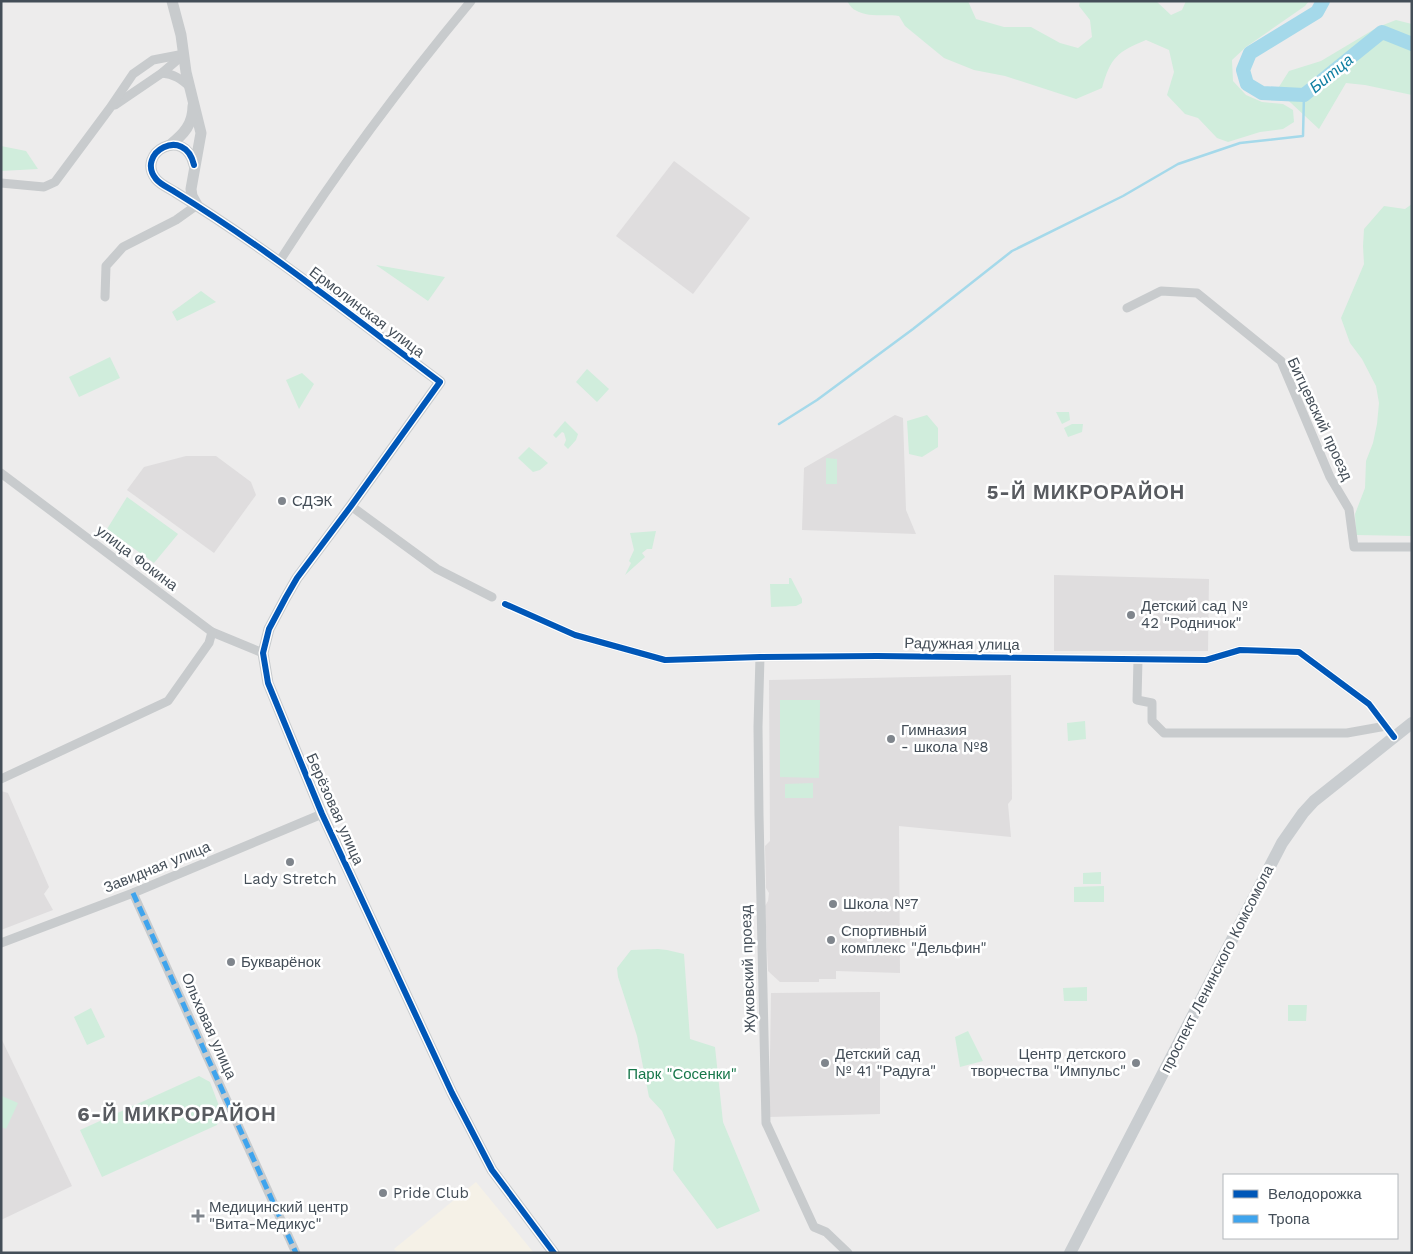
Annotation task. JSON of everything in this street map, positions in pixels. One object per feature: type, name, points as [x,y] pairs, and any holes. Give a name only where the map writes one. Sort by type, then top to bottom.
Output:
[{"type":"main road","name":"проспект Ленинского Комсомола","points":[[1070,1253],[1282,843],[1314,801],[1412,723]]},
{"type":"street","points":[[105,297],[104,277],[106,266],[123,247],[176,220],[197,205],[192,196],[191,189],[200,133],[181,35],[172,1]]},
{"type":"street","points":[[279,262],[355,152],[437,42],[471,1]]},
{"type":"street","points":[[110,108],[162,73],[184,54]]},
{"type":"street","points":[[1,183],[44,187],[55,182],[133,74],[153,60],[184,54]]},
{"type":"street","points":[[162,73],[179,78],[190,87]]},
{"type":"street","points":[[170,145],[177,145],[186,150],[192,158],[193,168],[185,183],[179,186],[166,186],[156,179],[151,167],[159,150],[170,145],[188,127],[193,116],[193,102]]},
{"type":"street","name":"Ермолинская улица","points":[[166,186],[197,205],[279,262],[440,382]]},
{"type":"street","name":"Битцевский проезд","points":[[1127,308],[1161,291],[1198,294],[1281,361],[1330,477],[1349,509],[1354,547],[1412,547]]},
{"type":"street","name":"Берёзовая улица","points":[[440,382],[297,578],[269,629],[263,653],[268,683],[322,814],[452,1093],[487,1161],[554,1253]]},
{"type":"street","name":"улица Фокина","points":[[1,472],[212,632],[263,653]]},
{"type":"street","points":[[351,506],[437,569],[492,597]]},
{"type":"street","name":"Радужная улица","points":[[505,604],[576,635],[665,660],[877,656],[1206,660],[1240,650],[1299,652],[1369,704],[1394,737]]},
{"type":"street","points":[[1,779],[168,701],[209,643],[212,632]]},
{"type":"street","name":"Жуковский проезд","points":[[760,657],[758,727],[759,825],[766,1123],[814,1227],[826,1232],[848,1253]]},
{"type":"street","points":[[1138,659],[1137,700],[1152,703],[1152,721],[1164,733],[1347,733],[1386,726]]},
{"type":"street","name":"Завидная улица","points":[[1,943],[133,893],[322,814]]},
{"type":"street","name":"Ольховая улица","points":[[133,893],[176,984],[296,1253]]},
{"type":"shaded area","points":[[674,161],[750,218],[693,294],[616,236]]},
{"type":"shaded area","points":[[895,415],[903,418],[906,510],[916,534],[802,530],[804,468]]},
{"type":"shaded area","points":[[186,456],[216,456],[251,482],[256,495],[214,553],[127,490],[144,467]]},
{"type":"shaded area","name":"Детский сад № 42 \"Родничок\"","points":[[1054,575],[1209,579],[1208,651],[1054,651]]},
{"type":"shaded area","name":"Гимназия - школа №8","points":[[1011,675],[1012,799],[1008,804],[1011,837],[899,826],[900,973],[836,971],[836,979],[819,979],[819,982],[780,982],[768,971],[765,906],[769,893],[766,888],[765,846],[770,841],[769,680]]},
{"type":"shaded area","points":[[1,791],[8,793],[49,887],[44,894],[53,910],[1,930]]},
{"type":"shaded area","name":"Детский сад № 41 \"Радуга\"","points":[[880,992],[880,1114],[769,1117],[771,993]]},
{"type":"shaded area","points":[[1,1038],[72,1186],[1,1220]]},
{"type":"shaded area","points":[[476,1182],[534,1253],[398,1253],[394,1249]]},
{"type":"green space","points":[[847,1],[968,1],[976,19],[1004,27],[1031,27],[1060,43],[1078,48],[1092,37],[1090,20],[1079,6],[1080,1],[1156,1],[1171,15],[1182,10],[1186,1],[1309,1],[1305,6],[1246,47],[1232,60],[1233,81],[1246,95],[1262,102],[1283,104],[1293,110],[1294,122],[1283,129],[1260,132],[1228,142],[1217,138],[1198,118],[1185,114],[1167,95],[1174,72],[1169,50],[1146,40],[1128,48],[1116,57],[1112,62],[1102,88],[1076,99],[1005,76],[974,70],[944,58],[905,26],[899,16],[865,14],[854,9]]},
{"type":"green space","points":[[1396,20],[1412,24],[1412,95],[1346,83],[1319,129],[1277,90],[1289,71],[1321,61],[1378,27]]},
{"type":"green space","points":[[1,146],[26,151],[38,169],[1,171]]},
{"type":"green space","points":[[1412,204],[1412,536],[1356,535],[1355,514],[1365,488],[1366,461],[1373,443],[1379,403],[1376,386],[1362,359],[1350,343],[1341,318],[1364,264],[1364,229],[1384,206],[1405,209]]},
{"type":"green space","points":[[376,265],[445,277],[428,301]]},
{"type":"green space","points":[[201,291],[216,302],[177,321],[172,312]]},
{"type":"green space","points":[[110,357],[120,378],[79,397],[69,377]]},
{"type":"green space","points":[[587,369],[609,389],[597,402],[576,382]]},
{"type":"green space","points":[[302,373],[314,384],[299,409],[286,380]]},
{"type":"green space","points":[[1056,412],[1069,412],[1070,420],[1062,424]]},
{"type":"green space","points":[[927,415],[938,428],[938,447],[922,457],[909,454],[907,421]]},
{"type":"green space","points":[[565,421],[578,434],[576,440],[568,449],[564,445],[566,440],[564,433],[562,432],[556,438],[553,435]]},
{"type":"green space","points":[[1072,424],[1083,424],[1082,432],[1068,437],[1064,428]]},
{"type":"green space","points":[[529,447],[548,463],[540,470],[533,472],[518,458]]},
{"type":"green space","points":[[826,458],[837,459],[837,484],[826,484]]},
{"type":"green space","points":[[127,497],[178,534],[154,563],[107,529]]},
{"type":"green space","points":[[656,531],[652,549],[647,549],[642,553],[645,557],[625,575],[631,563],[629,561],[634,550],[630,533]]},
{"type":"green space","points":[[789,578],[791,578],[802,599],[802,603],[796,606],[771,607],[770,584],[789,584]]},
{"type":"green space","points":[[780,700],[820,700],[819,778],[780,777]]},
{"type":"green space","points":[[1085,721],[1086,739],[1068,741],[1067,723]]},
{"type":"green space","points":[[813,783],[813,798],[785,798],[785,784]]},
{"type":"green space","points":[[1101,872],[1101,884],[1083,884],[1083,873]]},
{"type":"green space","points":[[1104,886],[1104,902],[1074,902],[1074,887]]},
{"type":"green space","name":"Парк \"Сосенки\"","points":[[658,949],[684,954],[690,1039],[715,1047],[723,1122],[760,1211],[717,1229],[673,1170],[675,1140],[662,1111],[649,1097],[637,1036],[618,977],[617,968],[631,950]]},
{"type":"green space","points":[[1087,987],[1087,1001],[1064,1001],[1063,988]]},
{"type":"green space","points":[[1288,1005],[1307,1005],[1306,1021],[1288,1021]]},
{"type":"green space","points":[[91,1008],[105,1037],[87,1045],[74,1017]]},
{"type":"green space","points":[[968,1031],[983,1061],[960,1067],[955,1037]]},
{"type":"green space","points":[[199,1076],[210,1082],[222,1114],[217,1125],[102,1177],[80,1130]]},
{"type":"green space","points":[[2,1096],[18,1103],[6,1129],[1,1127]]},
{"type":"waterway","name":"Битца","points":[[1323,1],[1317,12],[1250,53],[1243,70],[1247,84],[1262,93],[1304,95],[1382,32],[1412,44]]},
{"type":"waterway","points":[[779,424],[817,400],[913,329],[1012,251],[1123,196],[1178,164],[1240,143],[1303,136],[1304,95]]},
{"type":"marked path","points":[[133,893],[296,1253]]},
{"type":"cycle path","points":[[194,165],[189,153],[181,147],[172,145],[164,147],[156,153],[152,160],[151,169],[160,183],[210,214],[277,260],[440,382],[297,578],[269,629],[263,653],[268,683],[322,814],[452,1093],[492,1170],[554,1253]]},
{"type":"cycle path","points":[[505,604],[575,635],[665,660],[877,656],[1206,660],[1240,650],[1299,652],[1369,704],[1394,737]]},
{"type":"place","name":"СДЭК","points":[[282,501]]},
{"type":"place","name":"Детский сад № 42 \"Родничок\"","points":[[1131,615]]},
{"type":"place","name":"Гимназия - школа №8","points":[[891,739]]},
{"type":"place","name":"Lady Stretch","points":[[290,862]]},
{"type":"place","name":"Школа №7","points":[[833,904]]},
{"type":"place","name":"Спортивный комплекс \"Дельфин\"","points":[[831,940]]},
{"type":"place","name":"Букварёнок","points":[[231,962]]},
{"type":"place","name":"Детский сад № 41 \"Радуга\"","points":[[825,1063]]},
{"type":"place","name":"Центр детского творчества \"Импульс\"","points":[[1136,1063]]},
{"type":"place","name":"Pride Club","points":[[383,1193]]},
{"type":"place","name":"Медицинский центр \"Вита-Медикус\"","points":[[198,1216]]},
{"type":"district","name":"5-Й МИКРОРАЙОН","points":[[1086,492]]},
{"type":"district","name":"6-Й МИКРОРАЙОН","points":[[177,1114]]}]
